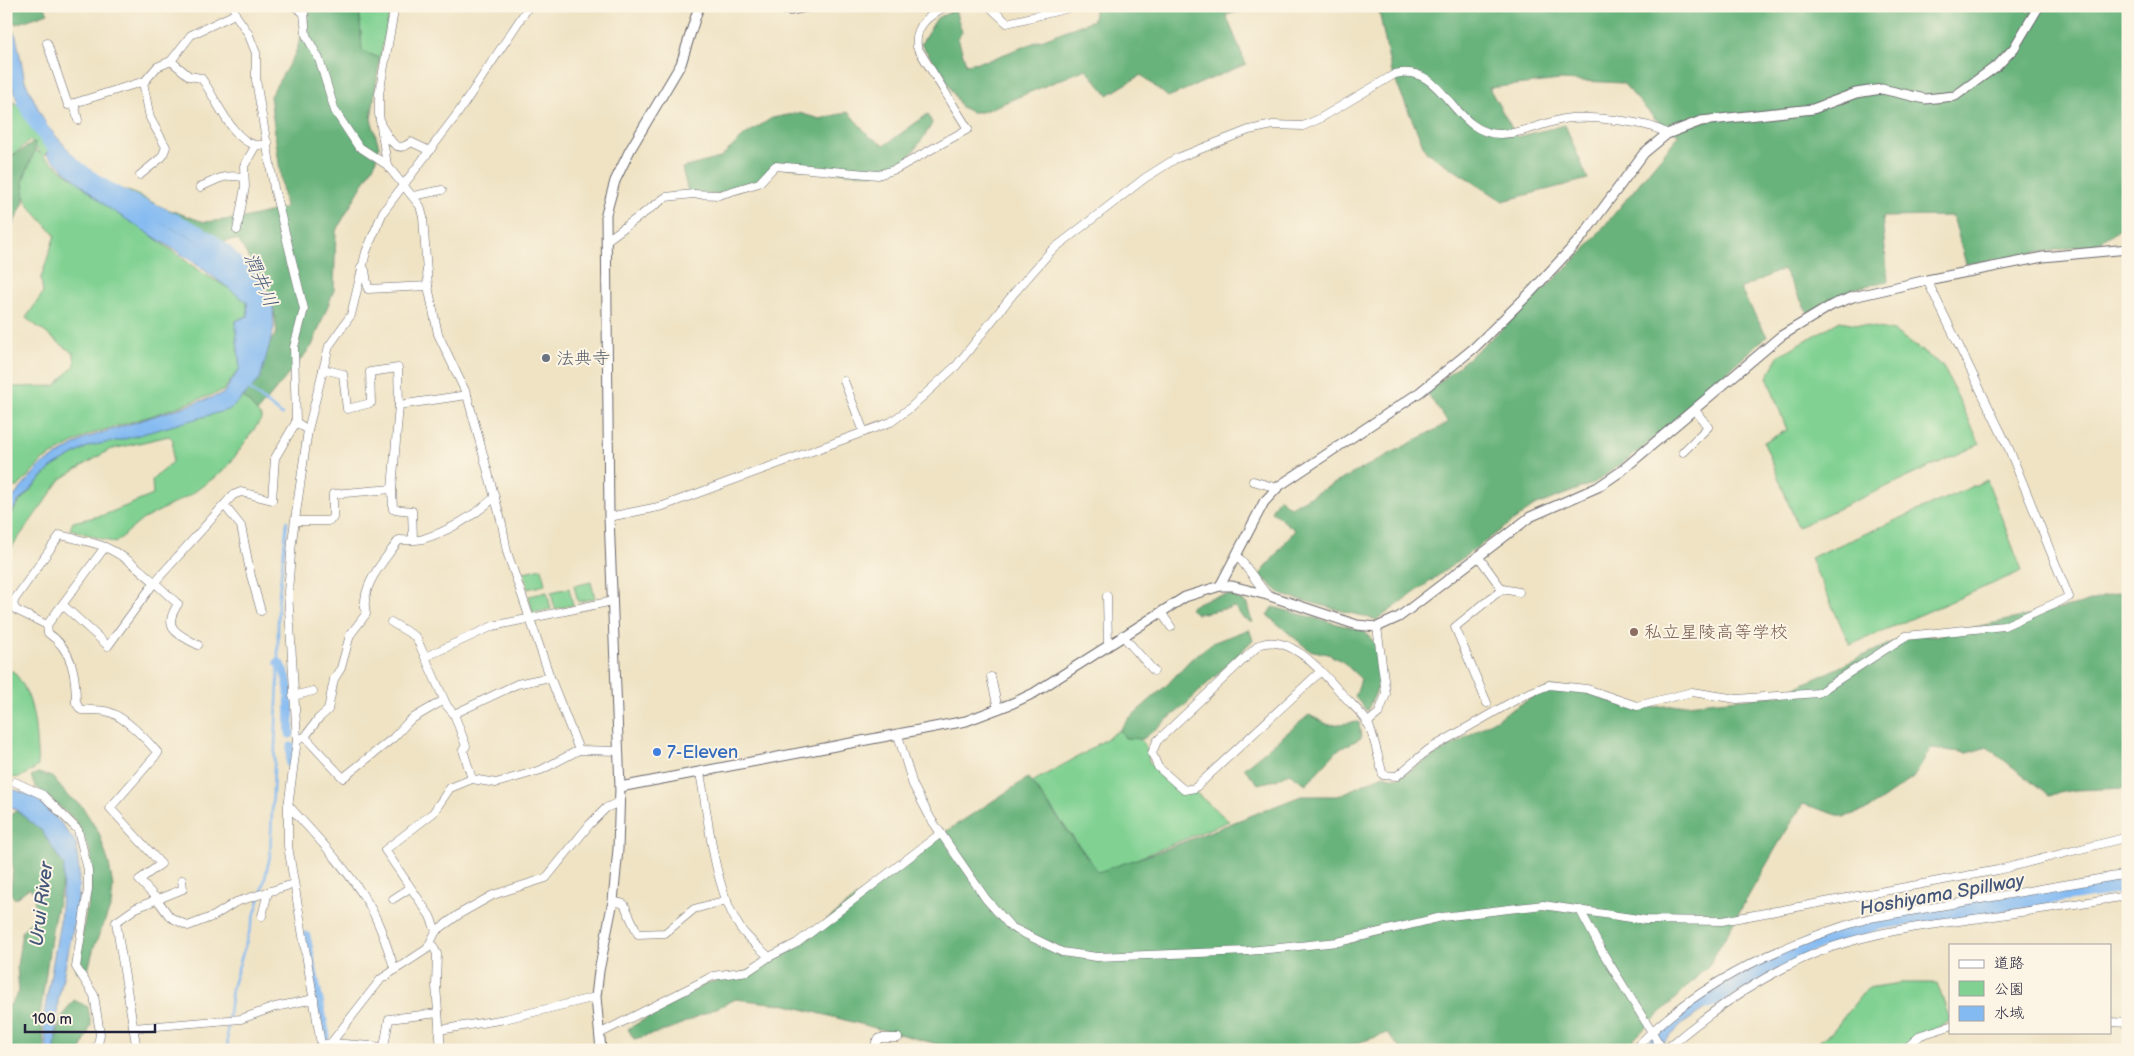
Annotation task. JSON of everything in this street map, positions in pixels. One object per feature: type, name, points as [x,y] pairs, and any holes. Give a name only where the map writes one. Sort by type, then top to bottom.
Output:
[{"type":"street","points":[[294,6],[304,13],[306,35],[319,59],[335,111],[358,146],[387,165],[420,206],[423,217],[428,286],[438,334],[467,395],[494,496],[506,552],[550,677],[579,750]]},
{"type":"street","points":[[529,6],[430,151],[383,212],[361,267],[351,315],[329,346],[308,430],[288,592],[297,740],[288,805],[288,846],[322,1047],[331,1043],[381,979],[427,949],[436,931],[493,895],[546,878],[590,824],[606,808],[619,802]]},
{"type":"street","points":[[601,1050],[596,997],[599,971],[613,902],[620,787],[609,517],[606,214],[615,181],[630,150],[682,64],[699,6]]},
{"type":"street","points":[[770,6],[790,10],[811,6]]},
{"type":"street","points":[[607,240],[666,197],[726,192],[759,183],[776,166],[878,175],[896,169],[968,129],[917,47],[916,39],[926,17],[946,6]]},
{"type":"street","points":[[989,6],[1007,23],[1069,8]]},
{"type":"street","points":[[1220,586],[1238,555],[1264,502],[1277,488],[1420,392],[1474,348],[1531,292],[1581,238],[1644,153],[1667,134],[1701,121],[1813,109],[1856,93],[1882,89],[1924,99],[1955,96],[1998,65],[2014,48],[2039,6]]},
{"type":"street","points":[[47,43],[68,105],[143,82],[157,67],[171,60],[191,35],[235,10],[248,33],[256,53],[256,80],[274,188],[304,310],[294,347],[296,422],[275,458],[272,500],[241,492],[233,496],[216,512],[154,583],[108,646],[63,605]]},
{"type":"street","points":[[387,165],[380,124],[379,94],[394,11]]},
{"type":"street","points":[[171,60],[189,76],[201,78],[230,125],[248,142],[256,145],[268,143]]},
{"type":"street","points":[[609,517],[663,506],[891,422],[910,408],[970,350],[1014,293],[1051,251],[1145,178],[1175,159],[1249,130],[1273,125],[1303,126],[1319,119],[1395,74],[1407,72],[1428,78],[1469,123],[1486,132],[1501,134],[1571,118],[1646,123],[1660,128],[1667,134]]},
{"type":"street","points":[[140,174],[162,157],[166,147],[150,118],[143,82]]},
{"type":"street","points":[[74,103],[78,120]]},
{"type":"street","points":[[380,124],[393,145],[399,148],[411,142],[430,151]]},
{"type":"street","points":[[237,230],[244,166],[256,145]]},
{"type":"street","points":[[200,187],[228,175],[244,177]]},
{"type":"street","points":[[413,196],[442,190]]},
{"type":"street","points":[[620,787],[966,721],[1034,693],[1122,635],[1193,593],[1220,586],[1232,586],[1267,595],[1357,626],[1377,627],[1399,617],[1530,517],[1593,489],[1620,472],[1781,336],[1811,316],[1853,297],[1927,280],[2044,257],[2128,249]]},
{"type":"street","points":[[361,267],[365,270],[368,289],[428,286]]},
{"type":"street","points":[[1321,671],[1195,788],[1184,790],[1158,766],[1152,753],[1157,741],[1259,645],[1265,642],[1280,644],[1308,656],[1367,722],[1383,775],[1397,776],[1428,750],[1524,695],[1549,685],[1587,689],[1637,706],[1692,692],[1737,699],[1818,693],[1906,636],[2004,626],[2069,597],[2009,448],[1927,280]]},
{"type":"street","points":[[322,369],[343,374],[347,409],[371,403],[370,372],[398,368],[399,405],[392,489],[393,509],[412,510],[413,539]]},
{"type":"street","points":[[844,381],[864,432]]},
{"type":"street","points":[[399,405],[467,395]]},
{"type":"street","points":[[1683,452],[1708,426],[1695,410]]},
{"type":"street","points":[[296,422],[308,430]]},
{"type":"street","points":[[1253,481],[1277,488]]},
{"type":"street","points":[[296,520],[328,521],[333,518],[333,494],[392,489]]},
{"type":"street","points":[[297,740],[305,737],[318,719],[328,710],[334,679],[341,668],[350,635],[366,614],[363,603],[371,580],[399,540],[421,540],[459,523],[481,509],[494,496]]},
{"type":"street","points":[[224,506],[241,526],[251,576],[262,611]]},
{"type":"street","points":[[47,625],[16,610],[14,604],[60,534],[105,547],[128,560],[178,604],[171,614],[171,624],[174,631],[198,645]]},
{"type":"street","points":[[105,547],[47,625],[48,633],[58,640],[76,675],[76,703],[81,710],[99,709],[111,712],[145,738],[158,753],[110,808],[161,864],[139,880],[170,917],[188,926],[214,916],[236,902],[293,884]]},
{"type":"street","points":[[1238,555],[1267,595]]},
{"type":"street","points":[[1478,556],[1502,589],[1519,592]]},
{"type":"street","points":[[1487,703],[1455,627],[1502,589]]},
{"type":"street","points":[[1107,596],[1108,644]]},
{"type":"street","points":[[425,657],[493,626],[613,601]]},
{"type":"street","points":[[1161,612],[1172,627]]},
{"type":"street","points":[[391,622],[416,637],[444,700],[454,714],[466,746],[463,750],[472,779]]},
{"type":"street","points":[[1367,722],[1379,713],[1386,694],[1377,627]]},
{"type":"street","points":[[1122,635],[1154,672]]},
{"type":"street","points":[[454,714],[518,684],[550,677]]},
{"type":"street","points":[[991,677],[998,709]]},
{"type":"street","points":[[293,696],[313,691]]},
{"type":"street","points":[[305,737],[344,778],[393,738],[410,720],[444,700]]},
{"type":"street","points":[[898,735],[913,785],[941,832],[986,899],[1011,928],[1062,952],[1097,957],[1248,951],[1338,942],[1442,917],[1543,905],[1645,920],[1722,921],[1998,870],[2128,837]]},
{"type":"street","points":[[436,931],[430,916],[385,850],[433,813],[450,788],[472,779],[496,783],[541,770],[579,750],[619,751]]},
{"type":"street","points":[[700,773],[711,843],[727,900],[740,927],[769,957]]},
{"type":"street","points":[[15,782],[43,795],[78,830],[88,870],[88,889],[76,967],[94,995],[100,1034],[97,1050]]},
{"type":"street","points":[[288,805],[339,863],[368,903],[379,925],[395,970]]},
{"type":"street","points":[[599,1034],[713,976],[748,971],[769,957],[797,943],[941,832]]},
{"type":"street","points":[[1634,1050],[1652,1032],[1712,984],[1746,966],[1837,928],[1877,917],[2128,874]]},
{"type":"street","points":[[137,1050],[116,922],[136,908],[156,898],[184,889],[182,880]]},
{"type":"street","points":[[393,899],[410,888]]},
{"type":"street","points":[[262,916],[267,892]]},
{"type":"street","points":[[1580,910],[1603,953],[1664,1050],[1703,1017],[1745,990],[1792,964],[1831,947],[1910,926],[2128,896]]},
{"type":"street","points":[[613,902],[624,904],[638,934],[665,932],[694,909],[727,900]]},
{"type":"street","points":[[430,942],[437,954],[438,1030],[441,1050]]},
{"type":"street","points":[[438,1030],[505,1019],[596,997]]},
{"type":"street","points":[[133,1028],[242,1020],[275,1007],[314,999]]},
{"type":"street","points":[[331,1043],[385,1048],[389,1019],[438,1012]]},
{"type":"street","points":[[2112,1022],[2128,1023]]},
{"type":"street","points":[[1904,1050],[1921,1035],[1949,1026]]},
{"type":"street","points":[[876,1050],[876,1042],[880,1038],[898,1038]]},
{"type":"green space","points":[[6,6],[44,6],[48,13],[16,24],[6,15]]},
{"type":"green space","points":[[312,6],[359,6],[362,51],[380,58],[371,119],[379,146],[375,163],[336,231],[334,290],[312,346],[257,412],[239,391],[277,332],[272,296],[238,240],[195,244],[115,206],[111,186],[131,192],[164,208],[204,222],[244,218],[285,208],[270,96],[295,54]]},
{"type":"green space","points":[[359,6],[391,6],[380,58],[362,53]]},
{"type":"green space","points":[[1095,6],[1261,6],[1226,15],[1246,64],[1168,97],[1141,75],[1108,95],[1086,69],[982,112],[971,112],[961,107],[944,76],[921,44],[937,18],[955,10],[962,32],[958,38],[966,64],[989,60],[1093,20]]},
{"type":"green space","points":[[1378,6],[2022,6],[2029,13],[2032,6],[2128,6],[2128,223],[2096,244],[1966,264],[1953,216],[1882,217],[1888,281],[1852,289],[1808,313],[1783,269],[1740,289],[1767,336],[1642,449],[1594,483],[1534,506],[1377,620],[1282,595],[1260,575],[1295,530],[1271,511],[1279,498],[1290,507],[1448,423],[1427,393],[1495,335],[1583,252],[1679,135],[1654,118],[1623,83],[1560,80],[1489,88],[1517,137],[1565,125],[1588,179],[1503,201],[1426,152],[1391,70]]},
{"type":"green space","points":[[6,78],[11,100],[27,113],[53,147],[43,156],[201,272],[246,298],[248,316],[235,321],[240,368],[223,391],[88,435],[43,460],[18,487],[6,487],[6,383],[12,387],[55,386],[75,365],[74,354],[26,318],[43,293],[41,278],[55,235],[29,206],[20,188],[35,150],[41,154],[30,140],[15,154],[6,155]]},
{"type":"green space","points":[[848,112],[870,137],[885,145],[928,114],[932,123],[915,149],[894,170],[853,173],[776,166],[759,183],[729,193],[689,196],[682,168],[720,158],[745,135],[772,118],[799,113],[820,119]]},
{"type":"green space","points":[[35,142],[35,150],[23,179],[24,202],[6,239],[6,156],[12,156]]},
{"type":"green space","points":[[1840,321],[1894,331],[1943,366],[1980,444],[1798,527],[1764,442],[1787,430],[1767,377],[1778,356]]},
{"type":"green space","points":[[244,397],[262,418],[226,469],[190,495],[142,520],[115,543],[70,529],[73,522],[104,515],[153,495],[152,480],[172,462],[173,440],[169,436],[109,450],[61,479],[6,555],[6,520],[22,499],[52,467],[89,446],[228,409]]},
{"type":"green space","points":[[1987,480],[2022,571],[1850,645],[1810,558]]},
{"type":"green space","points":[[542,568],[545,585],[528,589],[524,572]]},
{"type":"green space","points":[[591,582],[595,598],[578,602],[574,586]]},
{"type":"green space","points":[[569,588],[573,605],[555,609],[551,592]]},
{"type":"green space","points":[[2128,589],[2128,788],[2075,790],[2049,795],[1987,747],[1967,753],[1931,748],[1913,778],[1869,809],[1844,817],[1803,804],[1709,965],[1623,1050],[1401,1050],[1388,1033],[1336,1050],[949,1050],[941,1045],[787,1005],[736,999],[668,1030],[634,1039],[628,1029],[705,984],[762,967],[797,943],[922,847],[1028,778],[1098,872],[1158,852],[1301,796],[1338,796],[1383,775],[1397,778],[1548,688],[1578,688],[1635,709],[1780,695],[1912,633],[1934,636],[2078,605]]},
{"type":"green space","points":[[547,592],[551,609],[533,613],[529,596]]},
{"type":"green space","points":[[1230,595],[1247,604],[1252,623],[1242,617],[1235,607],[1197,614],[1189,608],[1209,598]]},
{"type":"green space","points":[[1273,607],[1364,631],[1376,644],[1380,683],[1367,711],[1355,697],[1361,679],[1343,662],[1328,654],[1309,650],[1267,615]]},
{"type":"green space","points":[[1249,629],[1253,640],[1183,707],[1143,739],[1125,738],[1120,730],[1126,721],[1168,684],[1190,660],[1212,643]]},
{"type":"green space","points":[[13,671],[27,692],[31,704],[38,766],[23,776],[11,778],[6,777],[6,672]]},
{"type":"green space","points":[[1309,715],[1329,725],[1359,722],[1361,738],[1338,750],[1306,784],[1289,773],[1276,780],[1258,784],[1244,768]]},
{"type":"green space","points":[[1121,729],[1133,735],[1144,744],[1149,762],[1189,792],[1196,793],[1229,821],[1100,874],[1032,782],[1083,754]]},
{"type":"green space","points":[[38,773],[52,777],[68,796],[82,806],[99,833],[109,864],[113,887],[111,906],[94,947],[87,974],[76,971],[90,891],[91,853],[75,820],[34,785],[31,776]]},
{"type":"green space","points":[[15,811],[32,820],[46,832],[67,863],[53,924],[40,1015],[45,1050],[6,1050],[6,1005],[10,1005],[19,992],[17,966],[22,932],[35,916],[34,892],[29,888],[15,899],[10,893],[13,866],[6,856],[6,820]]},
{"type":"green space","points":[[1901,983],[1937,983],[1949,1021],[1904,1050],[1822,1050],[1820,1040],[1832,1032],[1867,988]]},
{"type":"green space","points":[[74,1000],[88,1007],[91,1025],[81,1050],[55,1050],[60,1023]]},
{"type":"water","points":[[6,20],[16,36],[25,81],[46,125],[111,197],[253,269],[273,305],[274,328],[260,379],[231,409],[121,440],[89,446],[52,467],[19,501],[6,520],[6,506],[40,466],[86,438],[223,394],[240,368],[235,321],[248,316],[247,302],[192,261],[107,207],[46,154],[54,149],[79,168],[18,102],[6,70]]},
{"type":"water","points":[[6,787],[35,797],[60,822],[76,843],[79,871],[78,905],[58,1001],[55,1050],[47,1050],[43,1020],[60,922],[64,866],[42,831],[14,808],[6,805]]},
{"type":"water","points":[[1726,982],[1725,995],[1684,1023],[1656,1050],[1639,1050],[1661,1028]]},
{"type":"waterway","name":"潤井川","points":[[24,101],[51,143],[75,166],[116,194],[188,227],[206,238],[222,249],[235,263],[243,278]]},
{"type":"waterway","points":[[248,388],[282,415]]},
{"type":"waterway","points":[[228,1050],[227,1031],[232,988],[262,891],[270,856],[278,681],[278,604],[287,521]]},
{"type":"waterway","points":[[278,662],[283,669],[288,686],[290,734]]},
{"type":"waterway","points":[[290,764],[291,747]]},
{"type":"waterway","name":"Hoshiyama Spillway","points":[[1708,1002],[1807,946],[1880,922],[2128,885]]},
{"type":"waterway","points":[[306,936],[326,1036]]},
{"type":"place","name":"法典寺","points":[[546,358]]},
{"type":"place","name":"私立星陵高等学校","points":[[1634,632]]},
{"type":"place","name":"7-Eleven","points":[[657,752]]},
{"type":"water label","name":"Urui River","points":[[42,904]]}]
